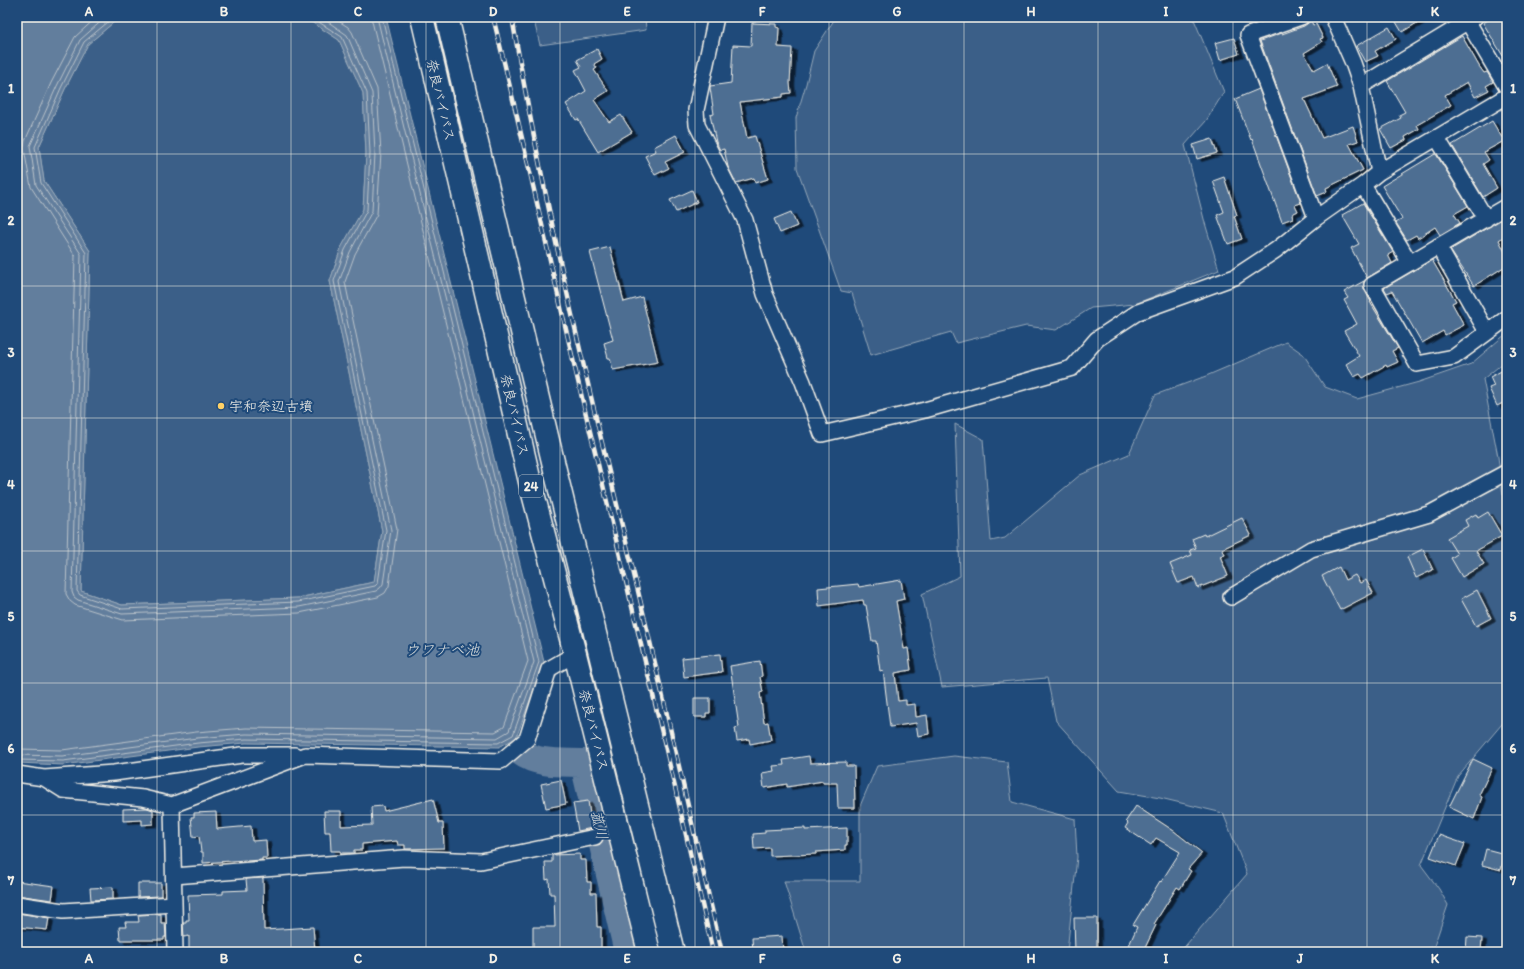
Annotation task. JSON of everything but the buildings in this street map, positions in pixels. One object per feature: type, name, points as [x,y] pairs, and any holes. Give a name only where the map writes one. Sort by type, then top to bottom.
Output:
[{"type":"highway","name":"奈良バイパス","points":[[422,17],[530,482],[575,654],[649,952]]},
{"type":"highway","name":"奈良バイパス","points":[[447,17],[554,467],[673,952]]},
{"type":"street","points":[[716,17],[696,110],[697,125],[745,220],[765,294],[803,382],[822,434],[925,410],[1072,368],[1096,339],[1138,312],[1235,277],[1276,250],[1316,218],[1364,185],[1379,172],[1507,96]]},
{"type":"street","points":[[1302,17],[1248,35],[1316,218]]},
{"type":"street","points":[[1333,17],[1353,63],[1360,86],[1379,172]]},
{"type":"street","points":[[1360,86],[1469,19],[1507,88]]},
{"type":"street","points":[[1437,138],[1486,218]]},
{"type":"street","points":[[1364,185],[1410,263]]},
{"type":"street","points":[[1507,206],[1372,285],[1417,364],[1454,357],[1507,318]]},
{"type":"street","points":[[1438,246],[1487,332]]},
{"type":"street","points":[[1231,597],[1311,549],[1429,514],[1507,472]]},
{"type":"street","points":[[17,774],[44,778],[114,773],[242,755],[306,755],[501,761],[527,739],[549,669],[575,654]]},
{"type":"street","points":[[44,778],[63,790],[143,798],[172,805],[306,755]]},
{"type":"street","points":[[172,805],[175,952]]},
{"type":"street","points":[[174,876],[404,858],[481,861],[595,837]]},
{"type":"street","points":[[17,904],[63,911],[174,904]]},
{"type":"shaded area","points":[[120,17],[304,17],[339,40],[363,93],[366,153],[363,210],[341,248],[330,281],[382,531],[374,582],[298,598],[122,605],[81,591],[90,251],[44,181],[39,147],[65,89],[88,44]]},
{"type":"shaded area","points":[[533,17],[645,17],[646,30],[540,45]]},
{"type":"shaded area","points":[[836,17],[1193,17],[1224,92],[1206,121],[1185,145],[1219,270],[1135,304],[1091,308],[1056,330],[1026,326],[956,343],[951,332],[871,355],[852,293],[841,291],[797,168],[796,118],[814,51]]},
{"type":"shaded area","points":[[1507,333],[1507,360],[1483,379],[1498,457],[1503,495],[1507,493],[1507,718],[1458,776],[1421,865],[1439,889],[1448,905],[1434,946],[1415,952],[1180,952],[1247,874],[1223,813],[1160,798],[1119,791],[1056,721],[1047,678],[942,687],[922,594],[960,576],[955,424],[983,439],[991,541],[1005,538],[1080,475],[1129,454],[1155,395],[1206,376],[1286,342],[1303,354],[1325,387],[1357,399],[1419,382],[1471,364]]},
{"type":"shaded area","points":[[954,756],[1007,762],[1012,802],[1075,819],[1077,857],[1067,952],[806,952],[784,881],[860,881],[860,806],[877,766]]},
{"type":"water","name":"ウワナベ池","points":[[17,17],[120,17],[88,44],[65,89],[39,147],[44,181],[90,251],[81,591],[122,605],[298,598],[374,582],[382,531],[330,281],[341,248],[363,209],[366,153],[363,93],[339,40],[304,17],[386,17],[544,662],[516,738],[499,747],[246,743],[198,747],[63,765],[17,763]]},
{"type":"waterway","name":"菰川","points":[[521,752],[543,761],[559,763],[584,763],[628,952]]},
{"type":"railway","points":[[493,17],[713,952]]},
{"type":"railway","points":[[512,17],[537,153],[566,289],[597,424],[654,656],[722,952]]},
{"type":"place","name":"宇和奈辺古墳","points":[[221,406]]}]
